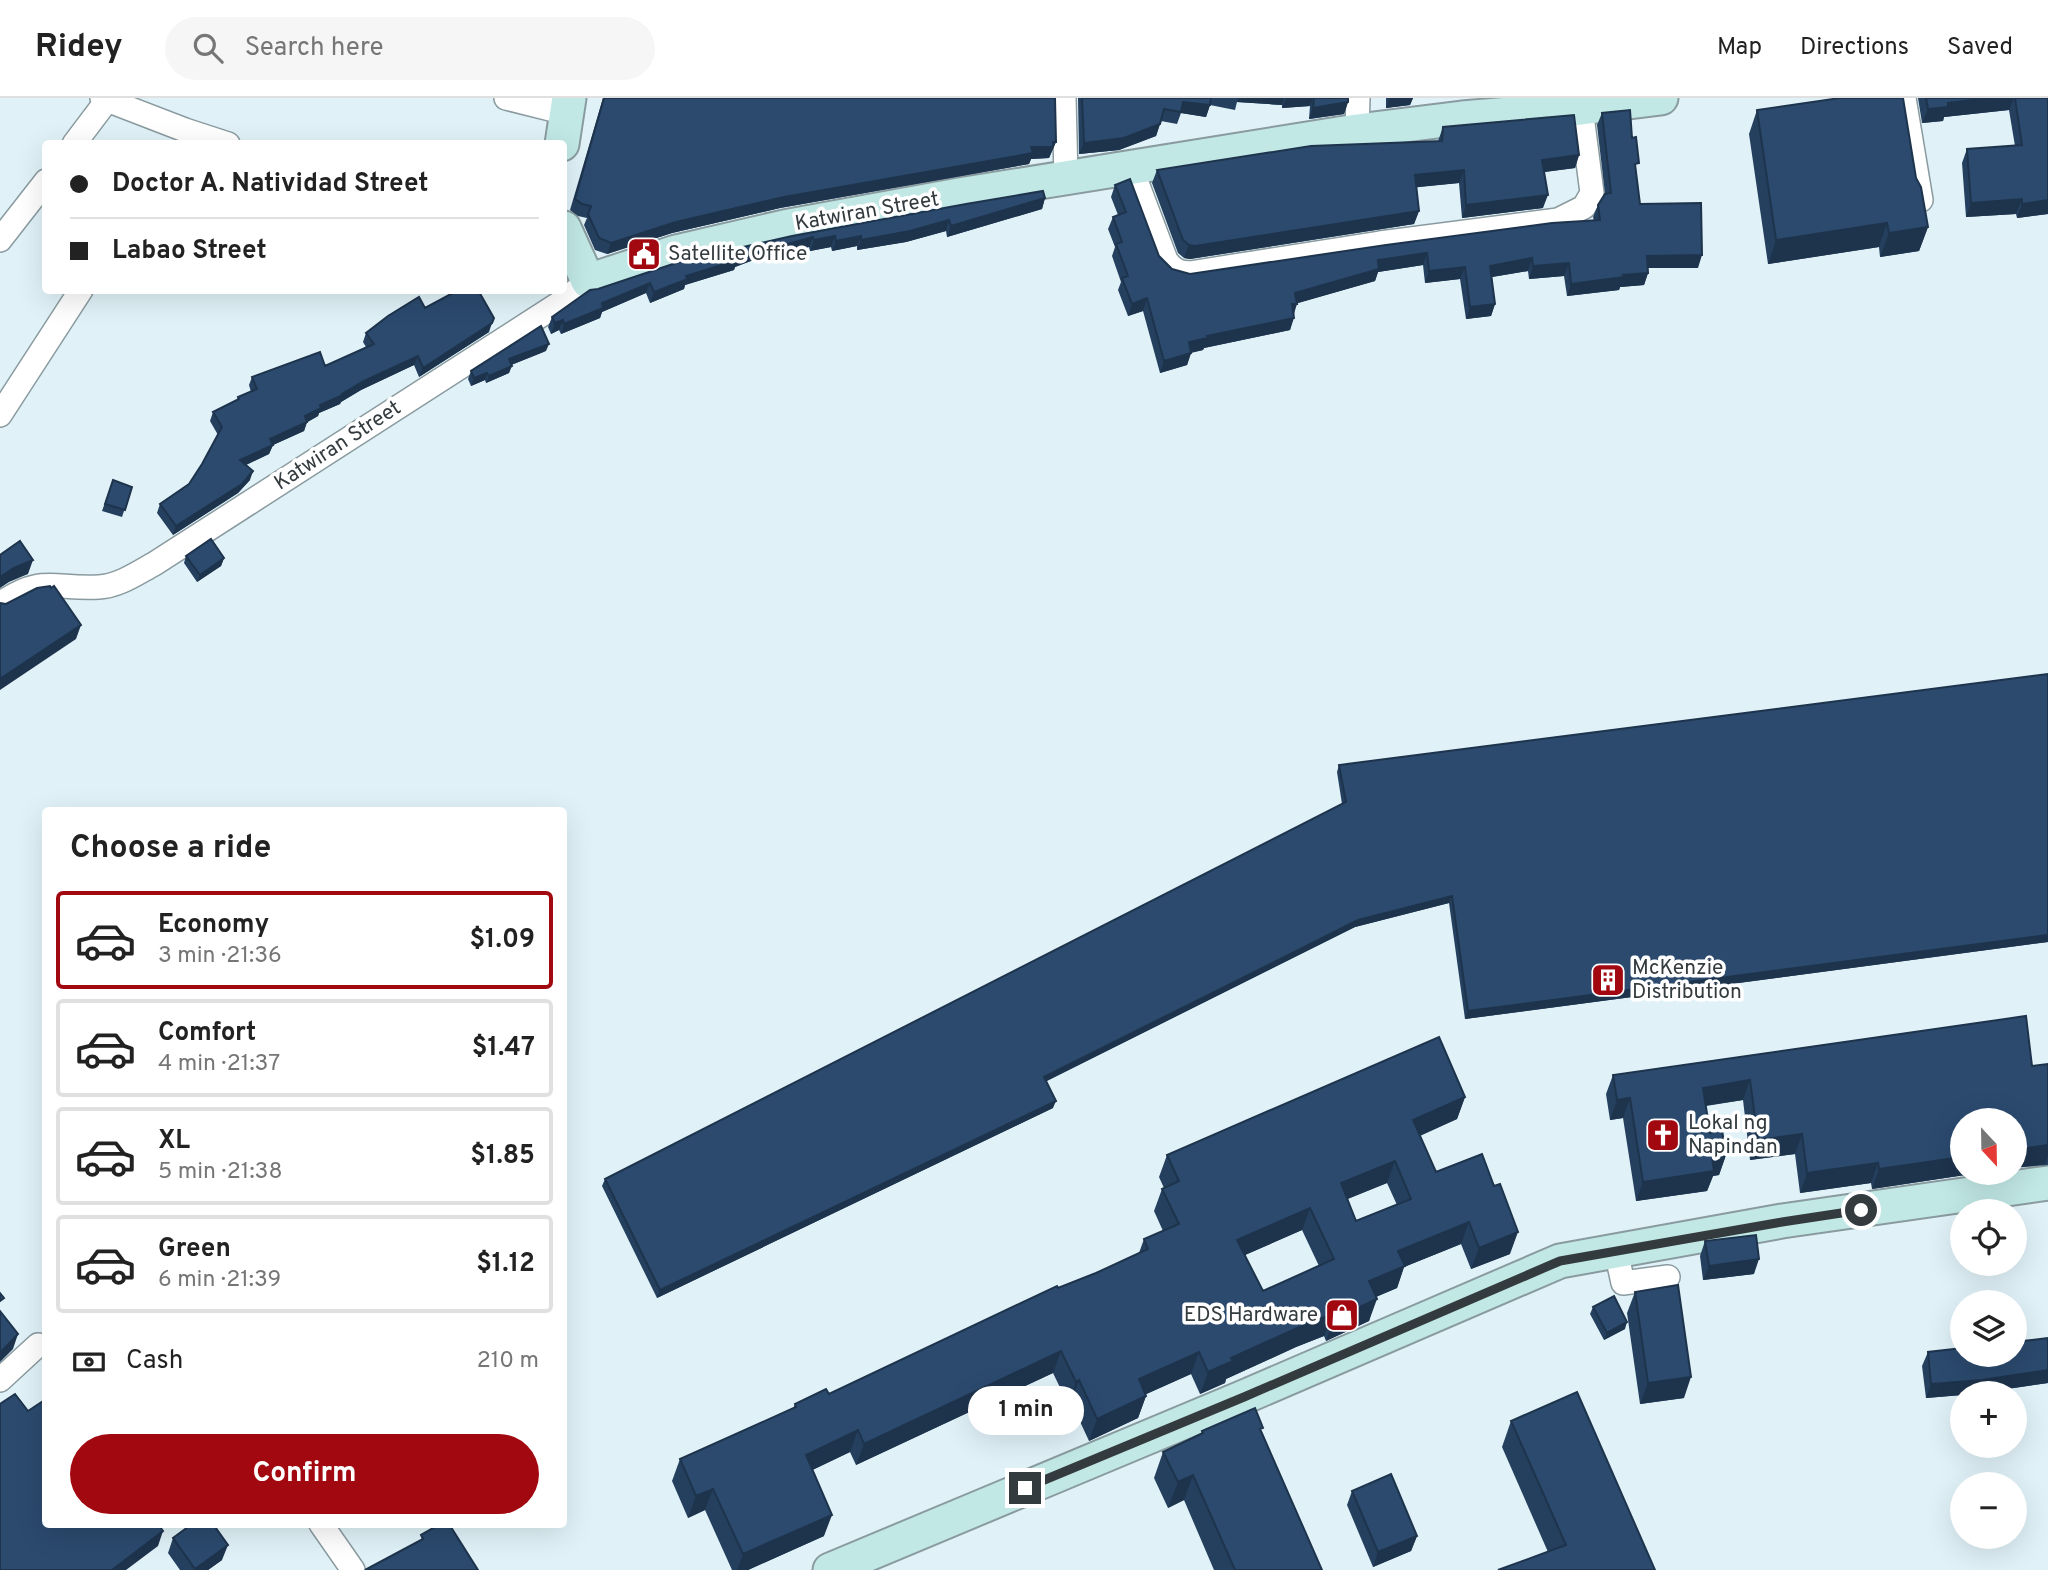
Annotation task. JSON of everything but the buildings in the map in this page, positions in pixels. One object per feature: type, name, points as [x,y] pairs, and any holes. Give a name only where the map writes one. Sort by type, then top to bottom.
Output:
[{"type":"main road","name":"Katwiran Street","points":[[589,281],[676,252],[784,227],[1066,177],[1357,131],[1462,108],[1581,108],[1661,98]]},
{"type":"main road","points":[[567,234],[589,281]]},
{"type":"main road","points":[[830,1570],[1560,1261],[1795,1219],[2048,1183]]},
{"type":"street","points":[[506,98],[566,118]]},
{"type":"street","points":[[1064,98],[1066,177]]},
{"type":"street","points":[[1357,131],[1358,98]]},
{"type":"street","points":[[1904,98],[1921,200]]},
{"type":"street","points":[[77,140],[105,99],[182,137],[202,140]]},
{"type":"street","points":[[1131,167],[1169,265],[1179,272],[1196,272],[1380,243],[1558,220],[1569,216],[1584,207],[1592,193],[1581,108]]},
{"type":"street","points":[[0,240],[42,186]]},
{"type":"street","name":"Katwiran Street","points":[[0,604],[33,586],[58,584],[100,587],[118,583],[154,564],[560,303],[589,281]]},
{"type":"street","points":[[0,415],[78,294]]},
{"type":"street","points":[[1616,1251],[1623,1283],[1668,1277]]},
{"type":"street","points":[[0,1380],[38,1345]]},
{"type":"street","points":[[324,1528],[353,1570]]},
{"type":"place","name":"Satellite Office","points":[[644,254]]},
{"type":"place","name":"McKenzie Distribution","points":[[1608,980]]},
{"type":"place","name":"Lokal ng Napindan","points":[[1663,1135]]},
{"type":"place","name":"EDS Hardware","points":[[1342,1315]]},
{"type":"route","points":[[1025,1488],[1560,1261],[1861,1210]]}]
